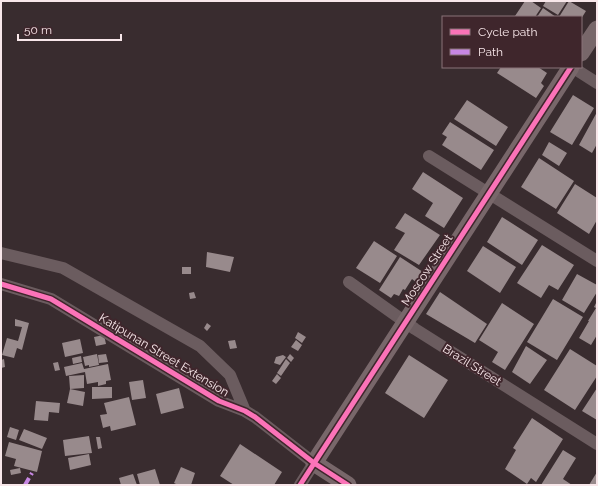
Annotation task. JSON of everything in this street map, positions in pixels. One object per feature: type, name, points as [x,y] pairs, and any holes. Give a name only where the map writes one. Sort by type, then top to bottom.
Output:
[{"type":"street","points":[[582,52],[597,29]]},
{"type":"street","name":"Moscow Street","points":[[300,485],[571,68]]},
{"type":"street","points":[[574,68],[597,83]]},
{"type":"street","points":[[429,156],[597,261]]},
{"type":"street","name":"Katipunan Street Extension","points":[[1,253],[63,268],[200,346],[230,375],[245,411]]},
{"type":"street","name":"Brazil Street","points":[[349,282],[405,322],[597,444]]},
{"type":"street","name":"Katipunan Street Extension","points":[[1,284],[51,299],[219,401],[245,411],[314,464],[348,485]]},
{"type":"building","points":[[525,1],[531,1],[541,8],[536,16],[515,16]]},
{"type":"building","points":[[546,1],[567,1],[558,15],[543,6]]},
{"type":"building","points":[[569,1],[586,11],[582,17],[582,16],[560,16]]},
{"type":"building","points":[[543,8],[555,16],[538,16]]},
{"type":"building","points":[[500,68],[540,68],[547,73],[541,83],[544,86],[536,98],[497,73]]},
{"type":"building","points":[[573,95],[594,108],[572,145],[550,132]]},
{"type":"building","points":[[467,100],[508,127],[496,146],[454,119]]},
{"type":"building","points":[[597,112],[597,144],[592,153],[579,145]]},
{"type":"building","points":[[450,122],[494,150],[481,170],[442,145],[447,137],[442,134]]},
{"type":"building","points":[[549,142],[567,153],[559,166],[542,155]]},
{"type":"building","points":[[539,158],[574,181],[556,209],[521,187]]},
{"type":"building","points":[[423,172],[463,198],[444,228],[425,216],[433,203],[412,189]]},
{"type":"building","points":[[575,184],[597,198],[597,220],[589,234],[557,213]]},
{"type":"building","points":[[405,213],[440,235],[419,265],[394,250],[405,233],[395,228]]},
{"type":"building","points":[[502,217],[538,240],[522,265],[487,242]]},
{"type":"building","points":[[374,241],[397,256],[380,283],[356,268]]},
{"type":"building","points":[[542,245],[574,265],[558,290],[549,285],[541,298],[517,283]]},
{"type":"building","points":[[483,246],[516,267],[500,293],[467,271]]},
{"type":"building","points":[[207,252],[234,257],[230,272],[206,267]]},
{"type":"building","points":[[400,257],[423,272],[417,283],[412,279],[399,296],[394,294],[391,298],[379,290]]},
{"type":"building","points":[[182,267],[191,267],[191,274],[182,274]]},
{"type":"building","points":[[577,274],[597,285],[597,292],[584,313],[562,300]]},
{"type":"building","points":[[194,292],[196,298],[190,299],[189,293]]},
{"type":"building","points":[[440,292],[487,324],[475,343],[426,314]]},
{"type":"building","points":[[553,299],[583,317],[557,360],[527,342]]},
{"type":"building","points":[[597,301],[597,335],[591,345],[579,338],[596,308],[594,307]]},
{"type":"building","points":[[502,303],[534,324],[505,370],[492,362],[498,352],[479,340]]},
{"type":"building","points":[[15,319],[29,323],[22,350],[17,348],[14,358],[2,355],[7,338],[18,341],[22,327],[15,326]]},
{"type":"building","points":[[207,323],[211,326],[207,331],[204,328]]},
{"type":"building","points":[[298,332],[306,337],[302,343],[295,338]]},
{"type":"building","points":[[104,335],[106,344],[96,346],[94,337]]},
{"type":"building","points":[[80,339],[83,353],[65,357],[62,343]]},
{"type":"building","points":[[235,340],[237,348],[230,349],[228,341]]},
{"type":"building","points":[[296,340],[302,345],[298,351],[291,347]]},
{"type":"building","points":[[526,346],[547,360],[530,384],[512,372]]},
{"type":"building","points":[[570,349],[597,366],[597,376],[575,410],[544,390]]},
{"type":"building","points":[[97,354],[99,365],[89,367],[89,365],[85,366],[83,357]]},
{"type":"building","points":[[106,354],[108,362],[99,363],[98,355]]},
{"type":"building","points":[[290,354],[294,358],[291,362],[287,358]]},
{"type":"building","points":[[283,355],[286,357],[280,365],[274,363],[276,357]]},
{"type":"building","points":[[409,355],[448,380],[424,418],[385,393]]},
{"type":"building","points":[[81,356],[82,362],[73,364],[72,358]]},
{"type":"building","points":[[4,359],[5,367],[1,368],[1,360]]},
{"type":"building","points":[[286,359],[290,363],[281,376],[277,373]]},
{"type":"building","points":[[58,362],[60,370],[55,371],[53,363]]},
{"type":"building","points":[[82,363],[84,369],[108,364],[111,380],[106,381],[106,384],[98,386],[98,382],[87,384],[85,372],[66,376],[64,367]]},
{"type":"building","points":[[277,374],[281,378],[276,384],[272,381]]},
{"type":"building","points":[[84,375],[84,388],[70,389],[69,376]]},
{"type":"building","points":[[143,380],[146,398],[132,400],[129,382]]},
{"type":"building","points":[[92,387],[112,387],[112,398],[92,399]]},
{"type":"building","points":[[179,388],[184,408],[161,414],[156,394]]},
{"type":"building","points":[[597,388],[597,420],[582,411]]},
{"type":"building","points":[[70,389],[85,392],[83,406],[67,403]]},
{"type":"building","points":[[129,397],[136,425],[111,431],[110,426],[103,428],[100,415],[107,414],[104,403]]},
{"type":"building","points":[[36,401],[60,403],[59,413],[49,412],[48,421],[34,420]]},
{"type":"building","points":[[532,418],[563,439],[536,482],[531,478],[527,484],[505,469],[516,450],[513,448]]},
{"type":"building","points":[[10,427],[19,430],[16,440],[7,437]]},
{"type":"building","points":[[24,429],[47,438],[42,449],[19,440]]},
{"type":"building","points":[[89,436],[92,453],[65,456],[63,440]]},
{"type":"building","points":[[96,437],[100,437],[102,448],[98,449]]},
{"type":"building","points":[[9,442],[42,451],[37,472],[14,466],[16,459],[5,456]]},
{"type":"building","points":[[240,444],[282,472],[274,485],[234,485],[220,476]]},
{"type":"building","points":[[563,450],[576,458],[563,479],[572,485],[541,485]]},
{"type":"building","points":[[89,454],[91,465],[70,470],[68,458]]},
{"type":"building","points":[[181,467],[195,473],[191,485],[178,485],[174,483]]},
{"type":"building","points":[[20,468],[21,473],[11,475],[10,470]]},
{"type":"building","points":[[155,469],[160,485],[140,485],[137,474]]},
{"type":"building","points":[[597,472],[597,485],[589,485]]},
{"type":"building","points":[[133,474],[137,485],[121,485],[119,478]]},
{"type":"marked path","points":[[25,485],[32,473]]},
{"type":"cycle path","points":[[300,485],[570,68]]},
{"type":"cycle path","points":[[1,284],[51,299],[219,401],[245,411],[255,417],[314,463],[348,485]]}]
